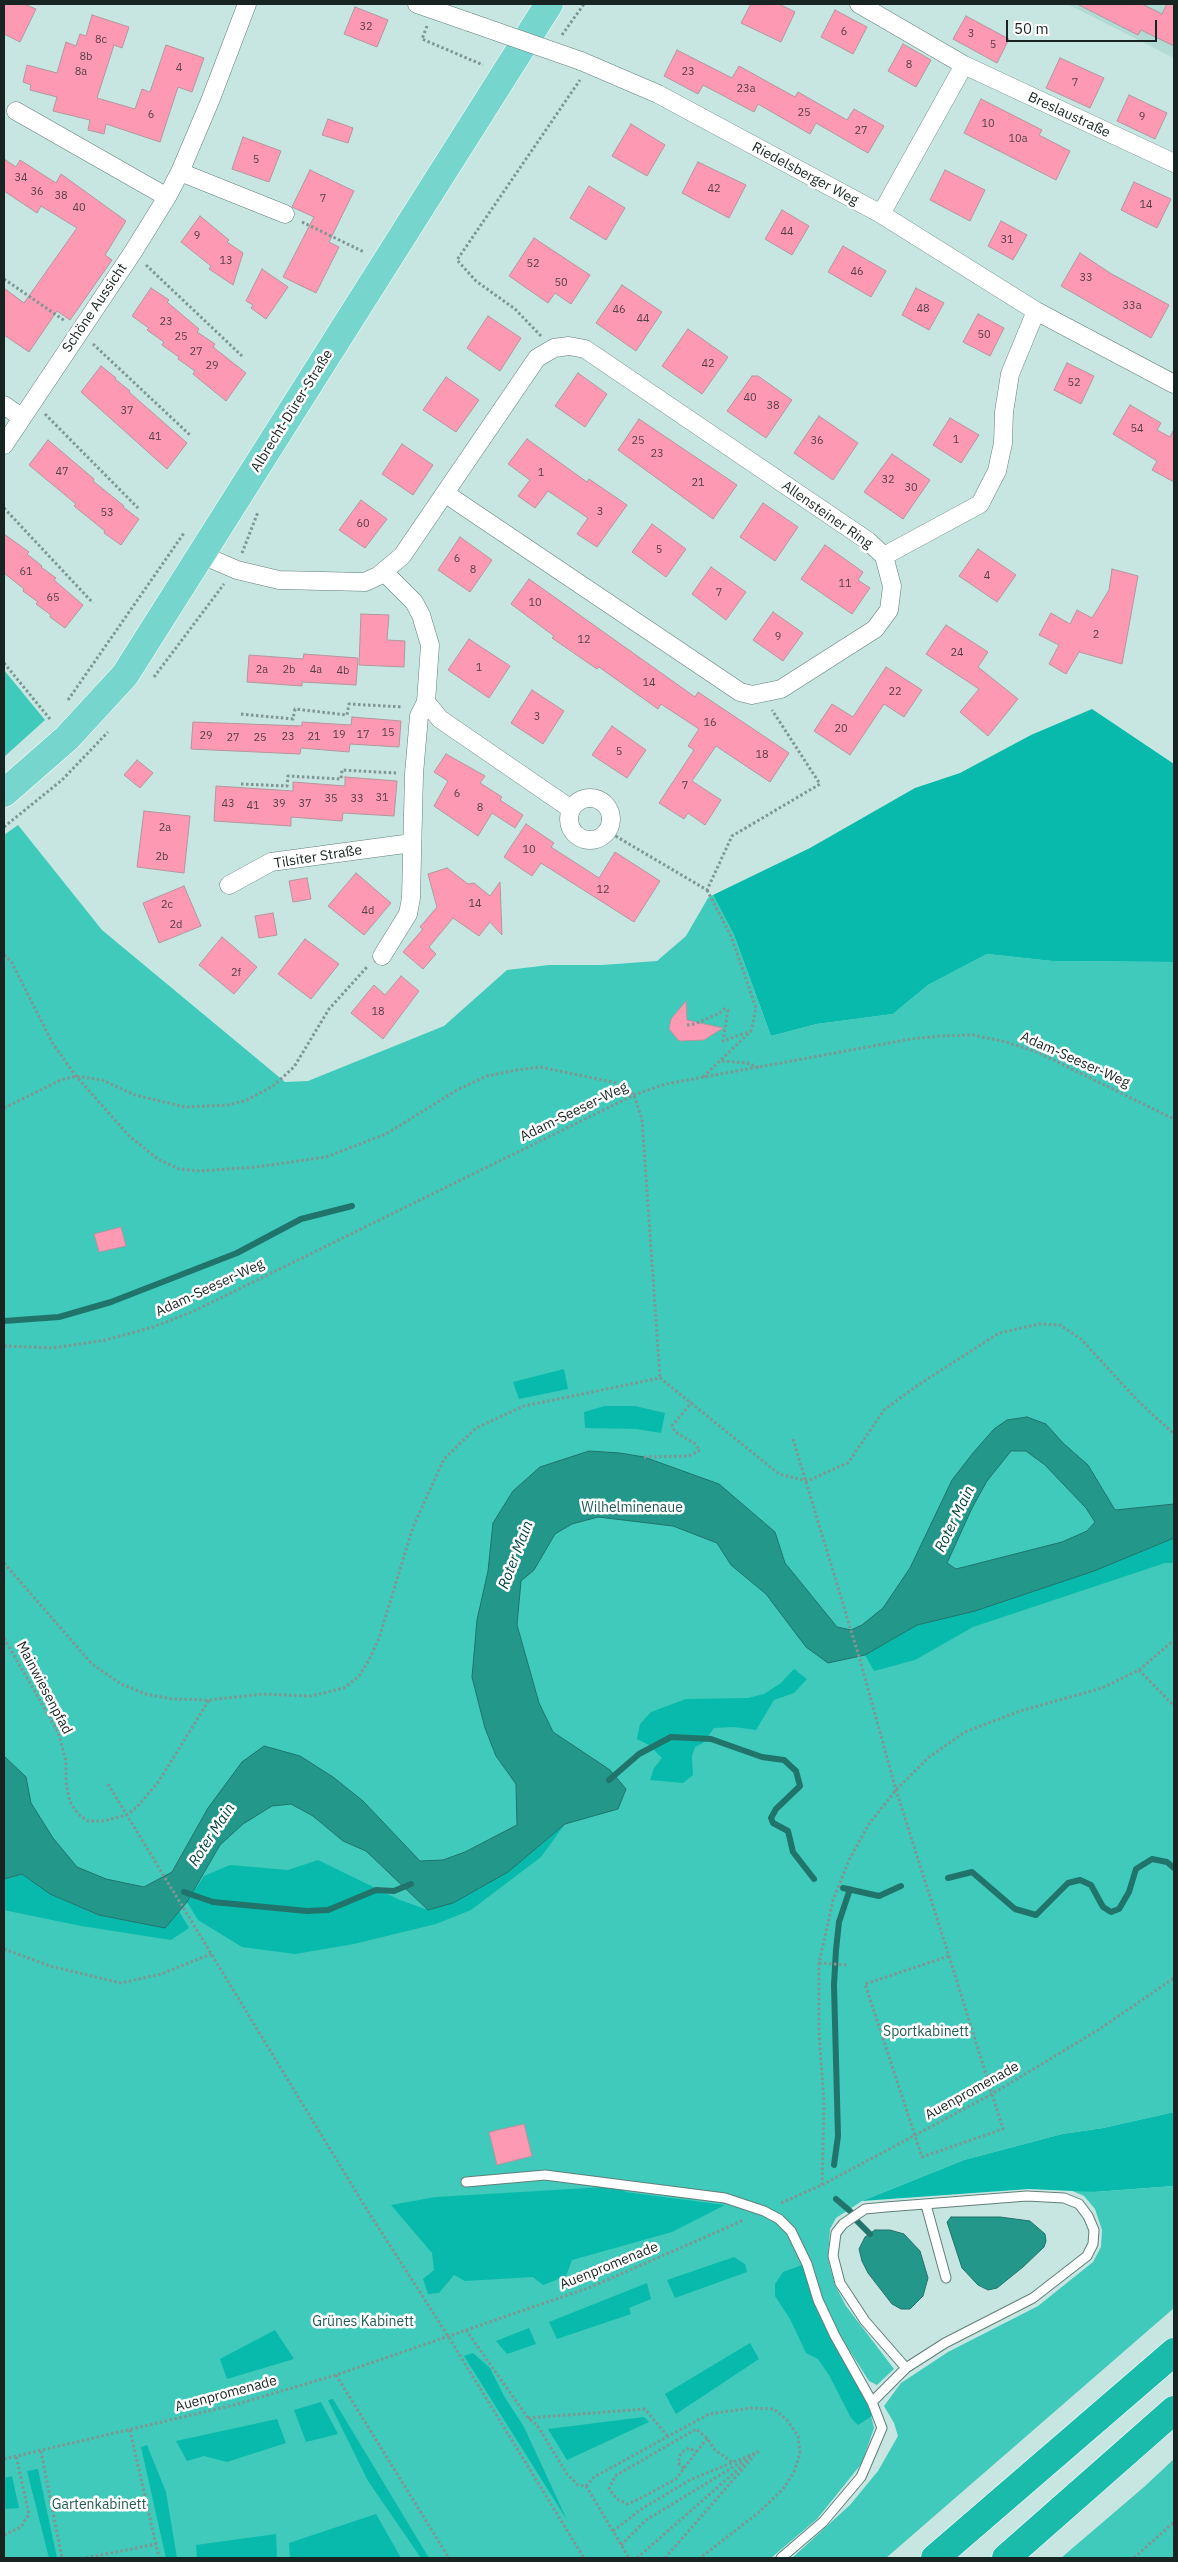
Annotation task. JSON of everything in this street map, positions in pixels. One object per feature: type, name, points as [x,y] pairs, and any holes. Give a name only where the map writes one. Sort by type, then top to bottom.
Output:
[{"type":"highway","points":[[935,2558],[1174,2352]]},
{"type":"highway","points":[[1006,2558],[1174,2410]]},
{"type":"main road","name":"Albrecht-Dürer-Straße","points":[[4,793],[67,738],[125,675],[549,4]]},
{"type":"street","name":"Schöne Aussicht","points":[[4,446],[21,417],[133,252],[167,197],[180,172],[247,4]]},
{"type":"street","name":"Breslaustraße","points":[[859,4],[964,65],[1174,164]]},
{"type":"street","name":"Riedelsberger Weg","points":[[425,6],[585,63],[658,94],[881,214],[1036,311],[1174,384]]},
{"type":"street","points":[[881,214],[964,65]]},
{"type":"street","points":[[10,112],[167,197]]},
{"type":"street","points":[[180,172],[285,214]]},
{"type":"street","points":[[884,556],[980,504],[997,470],[1003,443],[1004,412],[1010,374],[1036,311]]},
{"type":"street","name":"Allensteiner Ring","points":[[446,494],[740,692],[762,694],[781,689],[875,629],[889,610],[892,586],[884,556],[868,541],[585,349],[569,346],[554,348]]},
{"type":"street","points":[[202,555],[237,570],[279,580],[365,582],[384,572],[402,556],[537,358],[554,348]]},
{"type":"street","points":[[4,405],[21,417]]},
{"type":"street","points":[[382,956],[408,914],[411,898],[414,774],[419,716],[425,705],[430,645],[421,615],[414,602],[384,572]]},
{"type":"street","points":[[425,705],[440,720],[571,809]]},
{"type":"street","points":[[584,798],[600,800],[610,813],[610,823],[607,831],[595,839],[579,836],[570,825],[571,809],[584,798]]},
{"type":"street","name":"Tilsiter Straße","points":[[229,885],[271,862],[412,843]]},
{"type":"lane","points":[[466,2182],[545,2175],[725,2198],[764,2211],[778,2219],[791,2231],[807,2264],[818,2300],[835,2336],[872,2402],[882,2428],[860,2477],[823,2522],[781,2558]]},
{"type":"lane","points":[[872,2402],[906,2368],[945,2343],[1033,2298],[1087,2256],[1092,2244],[1094,2230],[1088,2216],[1078,2204],[1064,2198],[1027,2196],[865,2209],[843,2224],[836,2233],[833,2256],[838,2275],[851,2302],[906,2368]]},
{"type":"lane","points":[[926,2205],[946,2278]]},
{"type":"path","points":[[425,6],[422,39],[484,66]]},
{"type":"path","points":[[554,348],[515,310],[476,281],[457,260],[585,63]]},
{"type":"path","points":[[285,214],[364,252]]},
{"type":"path","points":[[133,252],[242,356]]},
{"type":"path","points":[[4,279],[79,331],[191,436]]},
{"type":"path","points":[[32,402],[138,508]]},
{"type":"path","points":[[4,508],[93,603]]},
{"type":"path","points":[[4,663],[50,719]]},
{"type":"path","points":[[707,890],[732,836],[820,784],[762,694]]},
{"type":"path","points":[[241,714],[293,719],[295,709],[347,715],[349,704],[425,705]]},
{"type":"path","points":[[241,784],[287,786],[288,776],[340,779],[342,770],[414,774]]},
{"type":"path","points":[[607,831],[707,890],[731,936],[756,1008],[751,1031],[701,1078]]},
{"type":"path","points":[[4,955],[11,961],[53,1044],[76,1076],[129,1136],[158,1159],[179,1169],[200,1171],[273,1166],[326,1157],[386,1134],[457,1090],[487,1076],[517,1070],[540,1067],[617,1083],[634,1095],[642,1119],[646,1149],[660,1378]]},
{"type":"path","points":[[4,1108],[61,1080],[76,1076],[102,1080],[135,1095],[185,1107],[228,1105],[247,1100],[273,1086],[294,1067],[330,1009],[362,972],[382,956]]},
{"type":"path","points":[[687,1024],[695,1024],[720,1013],[724,1009],[728,1010],[723,1041],[751,1031]]},
{"type":"path","name":"Adam-Seeser-Weg","points":[[4,1346],[53,1348],[106,1340],[154,1327],[194,1311],[634,1095],[666,1084],[762,1068],[911,1039],[940,1036],[973,1036],[1006,1042],[1037,1052],[1174,1119]]},
{"type":"path","points":[[721,1061],[747,1063],[762,1068]]},
{"type":"path","points":[[4,1563],[92,1664],[121,1684],[155,1696],[209,1700],[263,1694],[311,1696],[344,1688],[359,1676],[372,1652],[414,1527],[444,1459],[476,1428],[524,1406],[660,1378],[779,1474],[807,1481],[829,1473],[848,1463],[884,1410],[915,1387],[999,1333],[1039,1324],[1060,1325],[1081,1339],[1138,1401],[1174,1434]]},
{"type":"path","points":[[644,1457],[689,1456],[700,1450],[694,1443],[675,1432],[672,1426],[692,1402]]},
{"type":"path","points":[[793,1439],[860,1660],[896,1790],[949,1956],[1003,2129],[922,2157],[865,1984],[949,1956]]},
{"type":"path","name":"Mainwiesenpfad","points":[[4,1638],[58,1732],[66,1762],[66,1782],[70,1802],[78,1814],[88,1821],[104,1821],[126,1815]]},
{"type":"path","points":[[822,2185],[824,2103],[819,2033],[819,1964],[827,1919],[839,1882],[862,1836],[896,1790],[929,1757],[965,1732],[1020,1712],[1102,1688],[1139,1670],[1174,1640]]},
{"type":"path","points":[[1139,1670],[1174,1706]]},
{"type":"path","points":[[126,1815],[137,1807],[159,1781],[209,1700]]},
{"type":"path","points":[[108,1784],[369,2212],[448,2336],[584,2558]]},
{"type":"path","points":[[4,1949],[50,1966],[121,1983],[161,1974],[211,1954]]},
{"type":"path","points":[[819,1964],[847,1965]]},
{"type":"path","name":"Auenpromenade","points":[[4,2459],[234,2405],[336,2375],[590,2287],[822,2185],[992,2094],[1098,2030],[1174,1978]]},
{"type":"path","points":[[466,2330],[528,2418],[537,2425],[567,2474],[578,2485],[586,2486]]},
{"type":"path","points":[[336,2375],[449,2558]]},
{"type":"path","points":[[586,2486],[594,2477],[709,2414],[752,2408],[774,2409],[787,2420],[798,2436],[800,2453],[794,2472],[783,2489],[758,2513],[700,2558]]},
{"type":"path","points":[[528,2418],[645,2409],[668,2438]]},
{"type":"path","points":[[130,2430],[159,2558]]},
{"type":"path","points":[[707,2438],[676,2479],[627,2504],[617,2500],[609,2489],[615,2476],[696,2430],[707,2438],[715,2450],[732,2462]]},
{"type":"path","points":[[684,2468],[678,2463],[681,2453],[689,2448],[697,2452]]},
{"type":"path","points":[[40,2451],[62,2558]]},
{"type":"path","points":[[613,2531],[643,2508],[690,2480],[758,2452]]},
{"type":"path","points":[[621,2545],[646,2520],[758,2452]]},
{"type":"path","points":[[637,2558],[758,2452]]},
{"type":"path","points":[[665,2558],[758,2452]]},
{"type":"path","points":[[4,2535],[21,2527],[29,2514],[16,2456]]},
{"type":"path","points":[[586,2486],[629,2558]]},
{"type":"path","points":[[1134,2558],[1174,2522]]},
{"type":"path","points":[[86,2558],[156,2544]]},
{"type":"shaded area","points":[[1067,4],[1174,4],[1174,58]]},
{"type":"shaded area","points":[[1092,709],[1174,764],[1174,962],[1052,961],[987,954],[928,985],[893,1014],[817,1024],[771,1036],[734,935],[713,895],[810,848],[915,788],[960,773],[1031,735]]},
{"type":"shaded area","points":[[564,1369],[568,1389],[519,1399],[513,1382]]},
{"type":"shaded area","points":[[605,1406],[635,1406],[665,1413],[661,1433],[636,1429],[585,1428],[584,1412]]},
{"type":"shaded area","points":[[1174,1538],[1174,1563],[1165,1563],[973,1627],[915,1660],[874,1671],[865,1655],[917,1625],[975,1611],[1094,1571]]},
{"type":"shaded area","points":[[794,1669],[807,1679],[794,1693],[774,1700],[756,1730],[734,1727],[714,1728],[703,1743],[695,1747],[692,1756],[693,1775],[683,1783],[650,1780],[654,1768],[662,1758],[649,1745],[637,1739],[640,1724],[651,1712],[686,1699],[748,1698],[764,1694],[781,1683]]},
{"type":"shaded area","points":[[565,1824],[541,1857],[471,1910],[436,1924],[354,1944],[295,1954],[242,1947],[198,1920],[187,1902],[204,1876],[230,1865],[288,1870],[318,1860],[400,1900],[428,1910],[453,1903],[508,1872]]},
{"type":"shaded area","points":[[22,1874],[50,1894],[98,1915],[165,1928],[179,1911],[189,1928],[171,1940],[81,1926],[4,1910],[4,1879]]},
{"type":"shaded area","points":[[1174,2112],[1174,2186],[1094,2192],[1029,2189],[862,2201],[964,2160],[1062,2134],[1103,2128]]},
{"type":"shaded area","points":[[622,2186],[625,2192],[725,2205],[672,2232],[572,2260],[566,2276],[543,2285],[533,2277],[465,2281],[454,2275],[439,2293],[428,2294],[423,2279],[434,2270],[432,2253],[391,2205],[436,2197]]},
{"type":"shaded area","points":[[734,2257],[745,2264],[747,2272],[675,2298],[667,2280]]},
{"type":"shaded area","points":[[802,2265],[815,2302],[832,2338],[868,2403],[872,2416],[858,2425],[851,2418],[829,2375],[818,2359],[806,2353],[790,2319],[775,2296],[775,2284],[783,2272]]},
{"type":"shaded area","points":[[647,2283],[651,2299],[629,2308],[631,2314],[557,2339],[549,2322]]},
{"type":"shaded area","points":[[529,2328],[536,2344],[507,2354],[496,2341]]},
{"type":"shaded area","points":[[275,2330],[294,2359],[227,2379],[220,2359]]},
{"type":"shaded area","points":[[750,2343],[759,2359],[676,2414],[665,2394]]},
{"type":"shaded area","points":[[473,2353],[490,2368],[504,2396],[524,2427],[567,2520],[464,2356]]},
{"type":"shaded area","points":[[333,2399],[429,2558],[421,2558],[368,2481],[328,2400]]},
{"type":"shaded area","points":[[321,2402],[338,2434],[306,2442],[294,2410]]},
{"type":"shaded area","points":[[644,2417],[649,2422],[567,2460],[548,2429]]},
{"type":"shaded area","points":[[277,2419],[286,2443],[227,2462],[204,2456],[187,2461],[176,2441]]},
{"type":"shaded area","points":[[147,2445],[166,2492],[177,2558],[166,2558],[141,2447]]},
{"type":"shaded area","points":[[38,2469],[57,2558],[49,2558],[27,2471]]},
{"type":"shaded area","points":[[12,2476],[19,2508],[4,2509],[4,2478]]},
{"type":"shaded area","points":[[376,2514],[401,2558],[290,2558],[289,2543]]},
{"type":"shaded area","points":[[276,2534],[277,2558],[197,2558],[196,2545]]},
{"type":"green space","points":[[4,670],[45,720],[4,757]]},
{"type":"green space","name":"Wilhelminenaue","points":[[18,825],[102,930],[285,1082],[308,1081],[444,1026],[507,970],[549,965],[602,965],[657,961],[686,936],[708,898],[713,895],[734,935],[771,1036],[817,1024],[893,1014],[928,985],[987,954],[1052,961],[1174,962],[1174,2112],[1103,2128],[1062,2134],[964,2160],[862,2201],[836,2218],[830,2229],[828,2259],[835,2285],[846,2306],[894,2369],[877,2385],[869,2381],[839,2334],[822,2298],[812,2263],[803,2265],[832,2338],[868,2403],[874,2428],[862,2463],[817,2519],[771,2558],[4,2558],[4,835]]},
{"type":"green space","points":[[1174,2186],[1174,2308],[886,2558],[792,2558],[850,2505],[878,2471],[898,2436],[894,2423],[884,2406],[901,2383],[948,2352],[1038,2306],[1093,2262],[1101,2247],[1102,2230],[1095,2209],[1084,2196],[1068,2189],[1095,2192]]},
{"type":"green space","points":[[1174,2459],[1174,2558],[1061,2558],[1144,2487]]},
{"type":"water","points":[[1027,1417],[1046,1424],[1063,1443],[1088,1465],[1115,1510],[1174,1504],[1174,1538],[1094,1571],[975,1611],[917,1625],[865,1655],[828,1663],[806,1647],[766,1594],[731,1565],[717,1543],[673,1526],[598,1517],[572,1524],[555,1534],[534,1570],[521,1581],[517,1625],[539,1703],[553,1732],[610,1770],[626,1789],[618,1809],[565,1824],[508,1872],[453,1903],[428,1910],[366,1851],[343,1841],[313,1816],[291,1804],[272,1806],[243,1824],[220,1845],[187,1902],[165,1928],[99,1915],[50,1894],[22,1874],[4,1879],[4,1756],[26,1777],[31,1803],[53,1838],[77,1867],[106,1879],[144,1887],[172,1872],[208,1808],[242,1762],[264,1746],[300,1756],[333,1777],[363,1801],[420,1861],[443,1860],[465,1852],[517,1825],[516,1784],[496,1756],[485,1728],[472,1677],[477,1620],[488,1571],[493,1523],[513,1491],[540,1467],[589,1451],[620,1453],[644,1457],[719,1484],[775,1532],[785,1563],[837,1627],[851,1630],[862,1625],[883,1608],[910,1568],[952,1480],[994,1429],[1007,1420]],"holes":[[[1011,1451],[1026,1451],[1045,1465],[1086,1508],[1095,1522],[1087,1531],[1062,1542],[956,1569],[947,1563],[972,1508],[987,1481]]]},
{"type":"water","points":[[951,2217],[1000,2217],[1030,2221],[1045,2234],[1046,2241],[1044,2247],[1023,2267],[997,2288],[988,2290],[978,2285],[962,2268],[947,2222]]},
{"type":"water","points":[[875,2230],[890,2230],[904,2234],[920,2251],[928,2278],[923,2296],[910,2309],[901,2309],[892,2304],[868,2273],[862,2261],[859,2249],[865,2237]]},
{"type":"building","points":[[4,4],[24,4],[36,9],[20,42],[4,34]]},
{"type":"building","points":[[751,4],[779,4],[795,12],[781,42],[741,23]]},
{"type":"building","points":[[1077,4],[1142,4],[1162,14],[1167,4],[1174,4],[1174,46],[1141,30],[1138,35]]},
{"type":"building","points":[[355,7],[388,20],[377,47],[344,34]]},
{"type":"building","points":[[835,10],[867,27],[853,54],[821,37]]},
{"type":"building","points":[[92,15],[129,27],[122,48],[114,45],[97,98],[135,109],[142,89],[150,92],[166,45],[204,58],[192,92],[178,87],[160,142],[106,124],[104,134],[88,130],[90,120],[53,111],[57,97],[30,90],[31,85],[23,82],[27,65],[57,73],[66,42],[76,46],[80,34],[86,36]]},
{"type":"building","points":[[966,16],[1009,39],[997,63],[953,39]]},
{"type":"building","points":[[903,44],[931,60],[916,87],[888,71]]},
{"type":"building","points":[[677,50],[732,78],[739,66],[795,97],[798,92],[847,120],[854,109],[884,126],[868,153],[816,123],[810,134],[758,104],[754,112],[703,85],[698,94],[664,76]]},
{"type":"building","points":[[1060,58],[1104,78],[1090,108],[1046,88]]},
{"type":"building","points":[[1129,95],[1167,113],[1155,139],[1117,121]]},
{"type":"building","points":[[981,99],[1042,130],[1039,135],[1070,151],[1056,180],[964,133]]},
{"type":"building","points":[[328,119],[353,128],[348,143],[322,135]]},
{"type":"building","points":[[631,124],[665,145],[647,176],[612,156]]},
{"type":"building","points":[[243,137],[281,151],[269,182],[232,169]]},
{"type":"building","points":[[4,159],[16,167],[20,160],[56,183],[61,174],[126,221],[105,255],[112,260],[70,320],[57,311],[29,352],[4,335],[4,288],[24,303],[77,228],[41,206],[37,213],[4,191]]},
{"type":"building","points":[[698,162],[746,185],[729,218],[682,193]]},
{"type":"building","points":[[310,170],[354,191],[329,242],[339,247],[316,293],[283,277],[314,217],[292,207]]},
{"type":"building","points":[[945,170],[985,190],[970,221],[930,200]]},
{"type":"building","points":[[1134,182],[1171,199],[1157,228],[1121,210]]},
{"type":"building","points":[[589,186],[625,208],[606,240],[570,218]]},
{"type":"building","points":[[782,210],[809,226],[792,255],[765,239]]},
{"type":"building","points":[[200,216],[229,240],[227,242],[243,253],[233,285],[209,269],[211,266],[181,242]]},
{"type":"building","points":[[1001,221],[1027,235],[1013,260],[988,246]]},
{"type":"building","points":[[534,238],[590,275],[571,304],[555,293],[548,303],[509,276]]},
{"type":"building","points":[[843,246],[886,271],[871,297],[828,272]]},
{"type":"building","points":[[1080,253],[1110,273],[1169,305],[1151,338],[1061,286]]},
{"type":"building","points":[[262,269],[288,287],[266,319],[251,308],[253,305],[246,301]]},
{"type":"building","points":[[622,285],[662,312],[636,351],[596,323]]},
{"type":"building","points":[[151,288],[169,300],[167,302],[199,329],[197,332],[215,344],[213,347],[246,373],[226,401],[193,374],[195,371],[178,359],[179,357],[162,345],[164,342],[147,330],[149,328],[132,316]]},
{"type":"building","points":[[916,288],[944,303],[929,330],[902,315]]},
{"type":"building","points":[[978,314],[1004,328],[990,356],[963,342]]},
{"type":"building","points":[[488,316],[521,338],[500,371],[467,348]]},
{"type":"building","points":[[688,329],[728,357],[702,394],[662,366]]},
{"type":"building","points":[[1067,363],[1094,376],[1081,404],[1054,390]]},
{"type":"building","points":[[101,366],[187,443],[167,469],[81,392]]},
{"type":"building","points":[[578,373],[607,394],[585,427],[555,406]]},
{"type":"building","points":[[752,376],[758,376],[792,400],[766,438],[727,411]]},
{"type":"building","points":[[446,377],[479,400],[456,432],[423,410]]},
{"type":"building","points":[[1130,405],[1161,423],[1157,430],[1170,437],[1174,429],[1174,482],[1152,470],[1157,461],[1113,434]]},
{"type":"building","points":[[819,416],[858,443],[833,480],[794,453]]},
{"type":"building","points":[[950,418],[979,435],[961,463],[933,445]]},
{"type":"building","points":[[639,419],[737,485],[713,519],[618,450]]},
{"type":"building","points":[[527,439],[587,482],[589,479],[627,505],[597,547],[577,534],[588,518],[548,491],[535,508],[518,496],[530,480],[508,464]]},
{"type":"building","points":[[48,440],[139,519],[121,545],[104,533],[105,531],[74,506],[76,504],[29,465]]},
{"type":"building","points":[[402,444],[433,465],[413,495],[382,474]]},
{"type":"building","points":[[892,454],[930,480],[903,519],[864,492]]},
{"type":"building","points":[[361,500],[387,519],[365,548],[339,530]]},
{"type":"building","points":[[763,503],[798,527],[775,561],[740,537]]},
{"type":"building","points":[[652,524],[686,549],[666,577],[632,552]]},
{"type":"building","points":[[4,534],[29,552],[27,554],[56,578],[54,580],[83,605],[65,628],[50,617],[51,615],[36,604],[38,602],[4,573]]},
{"type":"building","points":[[460,537],[492,560],[470,592],[438,570]]},
{"type":"building","points":[[825,545],[863,572],[858,580],[870,588],[852,614],[801,579]]},
{"type":"building","points":[[978,549],[1016,575],[997,602],[959,576]]},
{"type":"building","points":[[711,567],[746,592],[726,620],[692,594]]},
{"type":"building","points":[[1112,569],[1138,576],[1122,664],[1079,652],[1066,674],[1049,664],[1059,645],[1039,635],[1051,613],[1070,624],[1077,610],[1092,618],[1109,590]]},
{"type":"building","points":[[529,579],[695,697],[698,692],[789,753],[770,782],[716,746],[692,781],[721,800],[705,825],[688,813],[684,819],[659,803],[694,750],[688,746],[699,729],[661,704],[658,709],[599,667],[597,669],[552,638],[554,636],[511,604]]},
{"type":"building","points":[[773,612],[803,633],[783,661],[753,640]]},
{"type":"building","points":[[361,614],[389,615],[387,640],[405,641],[404,667],[359,665]]},
{"type":"building","points":[[946,625],[988,652],[978,667],[1018,699],[988,736],[960,712],[979,689],[926,654]]},
{"type":"building","points":[[469,639],[510,666],[489,698],[448,670]]},
{"type":"building","points":[[304,654],[358,658],[356,685],[302,682],[302,686],[247,682],[249,655],[303,659]]},
{"type":"building","points":[[886,667],[922,690],[904,717],[884,704],[850,755],[814,731],[832,704],[853,717]]},
{"type":"building","points":[[532,690],[564,711],[543,744],[511,723]]},
{"type":"building","points":[[352,717],[401,721],[399,747],[350,744],[349,752],[301,748],[300,754],[191,749],[193,722],[302,726],[302,722],[351,725]]},
{"type":"building","points":[[612,726],[646,750],[627,778],[592,755]]},
{"type":"building","points":[[446,754],[485,776],[480,783],[502,797],[500,800],[523,815],[515,828],[492,813],[478,836],[434,806],[448,781],[434,772]]},
{"type":"building","points":[[137,760],[153,773],[140,788],[124,775]]},
{"type":"building","points":[[345,777],[397,781],[394,816],[343,813],[342,821],[291,817],[291,826],[214,821],[216,786],[293,791],[293,782],[345,786]]},
{"type":"building","points":[[144,811],[190,816],[184,873],[137,867]]},
{"type":"building","points":[[526,824],[554,843],[551,847],[599,878],[615,852],[660,881],[634,922],[541,863],[532,876],[504,857]]},
{"type":"building","points":[[447,868],[468,884],[474,883],[490,896],[500,882],[502,935],[490,922],[479,936],[453,918],[429,947],[436,954],[423,969],[403,952],[423,929],[420,927],[437,907],[428,874]]},
{"type":"building","points":[[356,873],[391,903],[364,935],[328,906]]},
{"type":"building","points":[[307,878],[311,899],[293,902],[289,881]]},
{"type":"building","points":[[184,886],[201,926],[159,943],[143,903]]},
{"type":"building","points":[[273,913],[277,935],[259,938],[255,916]]},
{"type":"building","points":[[222,937],[257,967],[234,994],[199,965]]},
{"type":"building","points":[[305,939],[339,964],[311,999],[278,974]]},
{"type":"building","points":[[401,976],[419,991],[383,1039],[351,1013],[374,985],[385,995]]},
{"type":"building","points":[[686,1001],[687,1020],[723,1028],[704,1040],[679,1041],[669,1029],[671,1019]]},
{"type":"building","points":[[121,1227],[126,1246],[99,1252],[94,1234]]},
{"type":"building","points":[[524,2124],[532,2156],[497,2165],[489,2132]]},
{"type":"waterway","points":[[4,1321],[59,1317],[111,1302],[237,1253],[301,1219],[352,1206]]},
{"type":"waterway","name":"Roter Main","points":[[609,1780],[639,1754],[671,1737],[711,1739],[762,1757],[784,1760],[796,1771],[800,1786],[776,1809],[771,1818],[773,1823],[788,1831],[793,1852],[814,1879]]},
{"type":"waterway","name":"Roter Main","points":[[948,1878],[972,1872],[1015,1909],[1036,1915],[1068,1883],[1080,1880],[1091,1885],[1103,1907],[1111,1912],[1119,1909],[1129,1892],[1136,1869],[1152,1859],[1167,1862],[1174,1868]]},
{"type":"waterway","name":"Roter Main","points":[[184,1892],[213,1902],[307,1911],[328,1910],[376,1890],[394,1891],[411,1884]]},
{"type":"waterway","name":"Roter Main","points":[[843,1888],[879,1896],[901,1886]]},
{"type":"waterway","points":[[834,2165],[838,2136],[834,1985],[836,1950],[839,1922],[850,1889]]},
{"type":"waterway","points":[[836,2199],[850,2211]]},
{"type":"waterway","points":[[856,2220],[870,2234]]},
{"type":"park label","name":"Sportkabinett","points":[[926,2032]]},
{"type":"park label","name":"Grünes Kabinett","points":[[363,2322]]},
{"type":"park label","name":"Gartenkabinett","points":[[99,2505]]}]
